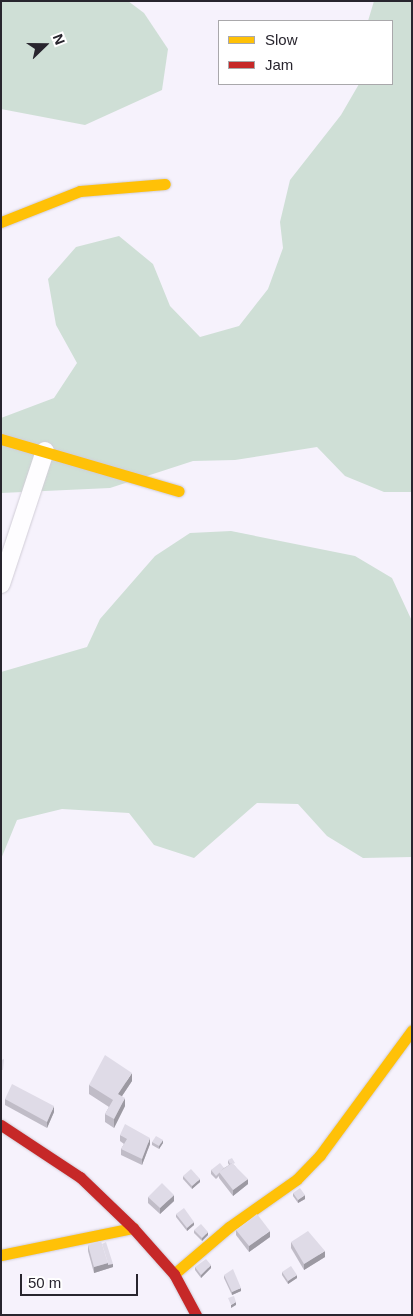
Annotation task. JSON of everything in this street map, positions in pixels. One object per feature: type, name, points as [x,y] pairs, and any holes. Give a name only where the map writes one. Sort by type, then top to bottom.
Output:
[{"type":"street","points":[[1,222],[80,191],[164,184]]},
{"type":"street","points":[[1,439],[179,491]]},
{"type":"street","points":[[1,584],[45,451]]},
{"type":"street","points":[[174,1274],[308,1167],[412,1030]]},
{"type":"street","points":[[1,1125],[80,1177],[133,1228],[174,1274],[196,1315]]},
{"type":"street","points":[[1,1255],[133,1228]]},
{"type":"shaded area","points":[[1,1],[128,1],[144,13],[168,49],[162,90],[85,125],[1,109]]},
{"type":"shaded area","points":[[374,1],[412,1],[412,492],[384,492],[345,476],[317,447],[235,460],[193,461],[110,488],[1,493],[1,418],[54,398],[77,363],[56,325],[48,279],[76,247],[119,236],[153,264],[170,306],[200,337],[239,326],[268,289],[283,248],[280,222],[290,180],[341,115],[358,85],[393,85],[393,20],[368,20]]},
{"type":"shaded area","points":[[231,531],[355,556],[392,578],[412,621],[412,857],[363,858],[327,836],[298,804],[257,803],[194,858],[154,845],[129,813],[62,809],[17,820],[1,859],[1,672],[87,647],[100,619],[155,556],[190,533]]},
{"type":"building","points":[[105,1055],[132,1073],[118,1094],[125,1098],[114,1119],[105,1114],[113,1100],[89,1085]]},
{"type":"building","points":[[4,1059],[3,1070],[1,1070],[1,1060]]},
{"type":"building","points":[[12,1084],[54,1106],[47,1122],[5,1099]]},
{"type":"building","points":[[125,1124],[150,1138],[142,1159],[121,1149],[127,1139],[120,1135]]},
{"type":"building","points":[[156,1136],[163,1140],[159,1146],[152,1142]]},
{"type":"building","points":[[232,1158],[235,1163],[230,1164],[228,1160]]},
{"type":"building","points":[[220,1163],[224,1168],[216,1176],[211,1170]]},
{"type":"building","points":[[232,1163],[248,1179],[233,1190],[219,1172]]},
{"type":"building","points":[[191,1169],[200,1179],[192,1186],[183,1176]]},
{"type":"building","points":[[162,1183],[174,1195],[160,1208],[148,1197]]},
{"type":"building","points":[[300,1188],[305,1195],[298,1200],[293,1193]]},
{"type":"building","points":[[184,1208],[194,1222],[187,1228],[176,1214]]},
{"type":"building","points":[[257,1214],[270,1231],[249,1246],[236,1230]]},
{"type":"building","points":[[201,1224],[208,1232],[202,1238],[194,1230]]},
{"type":"building","points":[[308,1231],[325,1251],[304,1264],[291,1242]]},
{"type":"building","points":[[101,1241],[108,1263],[94,1267],[88,1245]]},
{"type":"building","points":[[106,1242],[113,1264],[108,1265],[102,1244]]},
{"type":"building","points":[[206,1259],[211,1265],[201,1275],[195,1267]]},
{"type":"building","points":[[291,1266],[297,1275],[288,1281],[282,1272]]},
{"type":"building","points":[[233,1269],[241,1288],[232,1292],[224,1275]]},
{"type":"building","points":[[234,1296],[236,1302],[231,1305],[228,1298]]},
{"type":"traffic: slow","points":[[1,222],[80,191],[165,184]]},
{"type":"traffic: slow","points":[[1,439],[179,491]]},
{"type":"traffic: slow","points":[[174,1274],[229,1227],[297,1179],[320,1155],[412,1030]]},
{"type":"traffic: slow","points":[[1,1255],[133,1228]]},
{"type":"traffic: jam","points":[[1,1125],[80,1177],[133,1228],[174,1274],[196,1315]]}]
